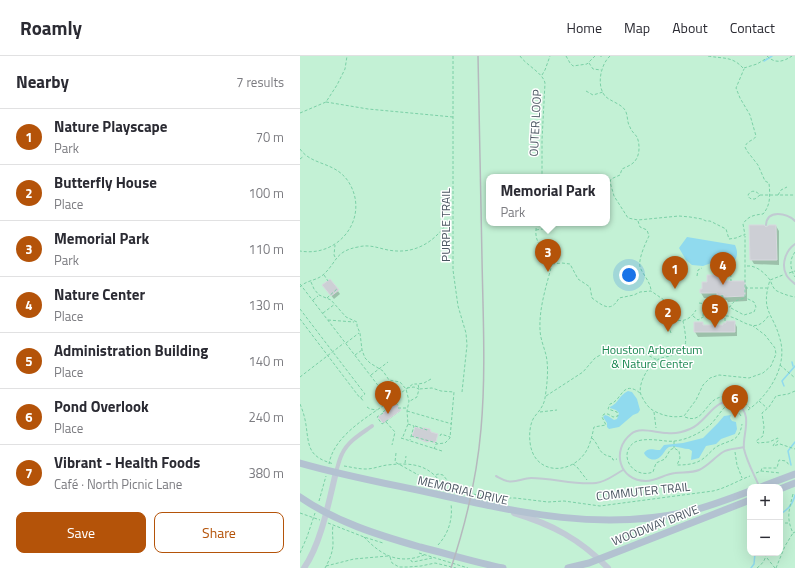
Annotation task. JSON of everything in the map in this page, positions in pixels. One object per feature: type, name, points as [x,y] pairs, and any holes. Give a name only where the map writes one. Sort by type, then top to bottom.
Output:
[{"type":"main road","name":"MEMORIAL DRIVE","points":[[300,463],[497,508],[538,520],[555,528],[586,548],[608,568]]},
{"type":"main road","points":[[304,568],[314,550],[326,514],[336,472]]},
{"type":"main road","points":[[768,484],[795,474]]},
{"type":"main road","points":[[783,488],[795,483]]},
{"type":"main road","name":"WOODWAY DRIVE","points":[[497,508],[571,519],[628,520],[688,512],[747,492]]},
{"type":"main road","points":[[300,497],[326,514],[382,535],[491,568]]},
{"type":"main road","name":"WOODWAY DRIVE","points":[[568,568],[611,555],[747,501]]},
{"type":"main road","points":[[474,562],[503,568]]},
{"type":"street","points":[[336,472],[342,453],[346,447],[352,440],[372,426]]},
{"type":"lane","points":[[766,225],[766,220],[769,216],[777,214],[787,215],[795,221]]},
{"type":"lane","points":[[795,244],[786,255],[784,266],[786,274],[795,284]]},
{"type":"lane","points":[[744,447],[724,452],[698,470],[675,473],[648,481],[640,481],[632,478],[623,470],[619,458],[621,448],[631,434],[641,431],[667,434],[677,433],[699,425],[715,406],[724,402],[737,404],[744,412],[746,424],[744,447],[759,484]]},
{"type":"lane","points":[[496,476],[506,481],[530,478],[591,483],[606,481],[623,470]]},
{"type":"path","points":[[326,102],[345,69],[347,56]]},
{"type":"path","name":"PURPLE TRAIL","points":[[453,56],[453,270],[455,292],[468,345],[462,392]]},
{"type":"path","name":"OUTER LOOP","points":[[520,56],[526,64],[542,76],[545,83],[542,174]]},
{"type":"path","points":[[542,76],[550,56]]},
{"type":"path","points":[[566,56],[573,66],[584,65],[595,56]]},
{"type":"path","points":[[610,56],[602,70],[600,81],[603,92],[605,96],[617,102],[626,112],[630,129],[636,137],[639,148],[635,161],[622,169],[620,175],[611,179],[610,182],[614,196],[628,218],[638,220],[679,216],[690,217],[702,219],[706,222],[710,221],[726,229],[728,239],[743,235],[745,236]]},
{"type":"path","points":[[708,56],[728,57],[738,62],[744,69]]},
{"type":"path","points":[[745,298],[746,266],[743,224],[752,215],[763,214],[766,210],[770,196],[769,183],[765,181],[758,165],[747,152],[746,144],[755,138],[756,134],[751,122],[750,114],[740,98],[736,88],[744,69],[757,64],[767,57],[773,61],[780,62],[792,56]]},
{"type":"path","points":[[588,62],[593,69],[602,70]]},
{"type":"path","points":[[586,91],[593,94],[603,92]]},
{"type":"path","points":[[300,113],[326,102],[368,109],[454,117]]},
{"type":"path","points":[[300,149],[305,155],[315,161],[329,165],[339,171],[348,181],[353,193],[355,208],[352,223],[345,235],[335,244],[316,252],[300,251]]},
{"type":"path","points":[[300,158],[305,155]]},
{"type":"path","points":[[778,196],[781,190],[787,187]]},
{"type":"path","points":[[760,195],[756,200],[751,200],[748,195],[750,192],[754,191],[757,191],[760,195],[770,196],[795,195]]},
{"type":"path","points":[[390,401],[300,285],[324,275],[336,258],[347,250],[359,246],[374,246],[399,251],[418,248],[430,242],[440,233],[449,220],[453,219]]},
{"type":"path","points":[[638,220],[640,227],[647,230],[649,236],[645,244],[640,266],[651,291]]},
{"type":"path","points":[[537,226],[536,238],[539,246],[552,264],[541,310],[540,335],[547,362],[545,396],[540,412]]},
{"type":"path","points":[[536,230],[549,228]]},
{"type":"path","points":[[335,244],[334,256],[336,258]]},
{"type":"path","points":[[795,252],[791,261],[792,271],[795,277]]},
{"type":"path","points":[[730,259],[730,281]]},
{"type":"path","points":[[552,264],[570,264],[578,278],[590,287],[592,298],[603,306],[609,307],[616,304],[619,298],[634,295],[640,292],[651,291],[670,306],[672,318],[668,325],[671,333]]},
{"type":"path","points":[[746,266],[756,268],[761,271],[770,280],[777,291],[795,297]]},
{"type":"path","points":[[697,276],[698,270],[702,268]]},
{"type":"path","points":[[770,280],[795,271]]},
{"type":"path","points":[[324,275],[328,281]]},
{"type":"path","points":[[741,416],[759,401],[772,384],[778,374],[780,365],[782,354],[781,339],[769,314],[766,303],[770,280]]},
{"type":"path","points":[[310,282],[319,295],[336,304],[340,312],[346,317],[357,322]]},
{"type":"path","points":[[326,298],[338,288]]},
{"type":"path","points":[[745,288],[768,288]]},
{"type":"path","points":[[312,300],[319,295]]},
{"type":"path","points":[[722,295],[722,307]]},
{"type":"path","points":[[699,303],[730,307],[744,315],[754,312],[756,307],[754,302],[745,298],[735,301],[730,307]]},
{"type":"path","points":[[322,314],[336,304]]},
{"type":"path","points":[[702,317],[705,304]]},
{"type":"path","points":[[725,307],[725,323]]},
{"type":"path","points":[[300,309],[365,394],[360,398]]},
{"type":"path","points":[[672,318],[683,321],[693,316],[696,310]]},
{"type":"path","points":[[753,326],[764,322],[769,314]]},
{"type":"path","points":[[693,316],[698,320]]},
{"type":"path","points":[[557,410],[540,412],[535,416],[531,424],[529,441],[534,456],[539,463],[552,469],[566,467],[573,464],[585,453],[592,437],[594,427],[606,425],[602,418],[604,414],[608,414],[613,418],[617,417],[617,412],[610,410],[608,407],[610,404],[618,400],[621,393],[630,389],[636,390],[640,393],[647,406],[654,411],[665,416],[684,416],[692,406],[701,387],[707,379],[714,375],[719,375],[745,379],[763,373],[771,366],[776,354],[775,348],[765,335],[753,326],[728,316],[702,317],[698,320]]},
{"type":"path","points":[[300,319],[364,402]]},
{"type":"path","points":[[327,320],[357,322]]},
{"type":"path","points":[[545,396],[583,372],[594,358],[604,353],[615,350],[639,350],[655,359],[675,355],[681,351],[685,345],[683,321]]},
{"type":"path","points":[[357,322],[362,350],[368,361],[380,369],[388,380],[400,382],[406,388],[409,401],[407,408],[408,424],[401,438],[442,451]]},
{"type":"path","points":[[311,334],[316,330]]},
{"type":"path","points":[[300,377],[333,351],[360,333]]},
{"type":"path","points":[[355,356],[362,350]]},
{"type":"path","points":[[776,354],[782,354]]},
{"type":"path","points":[[640,393],[642,379],[648,369],[659,359]]},
{"type":"path","points":[[370,376],[388,362]]},
{"type":"path","points":[[780,365],[795,378]]},
{"type":"path","points":[[344,377],[350,373]]},
{"type":"path","points":[[329,462],[335,448],[343,437],[406,388],[413,384],[424,383],[431,379]]},
{"type":"path","points":[[409,401],[417,397],[419,389],[418,384]]},
{"type":"path","points":[[406,388],[432,388],[441,391],[454,392],[450,437],[448,441],[436,444],[434,449]]},
{"type":"path","points":[[795,391],[776,396],[762,413],[764,427],[763,436],[756,441],[758,443],[765,443],[778,438],[778,441],[773,446],[780,444],[795,449]]},
{"type":"path","points":[[392,399],[398,408],[407,408]]},
{"type":"path","points":[[759,401],[767,408]]},
{"type":"path","points":[[300,404],[305,417],[309,446],[313,453],[319,458],[334,464]]},
{"type":"path","points":[[385,405],[388,409],[377,417],[382,424],[388,420]]},
{"type":"path","points":[[367,407],[377,410]]},
{"type":"path","points":[[674,448],[670,450],[665,459],[656,463],[653,472],[649,474],[635,471],[628,461],[628,453],[631,446],[636,442],[658,440],[674,441],[686,438],[711,424],[724,407],[733,407],[738,410],[743,421],[741,431],[735,439],[716,447],[703,459],[694,464],[677,465]]},
{"type":"path","points":[[380,408],[383,413]]},
{"type":"path","points":[[407,411],[452,424]]},
{"type":"path","points":[[654,411],[656,432]]},
{"type":"path","points":[[386,422],[395,432],[392,445]]},
{"type":"path","points":[[408,424],[427,430],[427,428]]},
{"type":"path","points":[[410,441],[414,426]]},
{"type":"path","points":[[440,436],[441,434],[450,437]]},
{"type":"path","points":[[411,436],[439,444]]},
{"type":"path","points":[[592,437],[597,443],[602,454],[612,457],[613,460],[619,458]]},
{"type":"path","points":[[422,445],[424,439]]},
{"type":"path","points":[[674,441],[674,448]]},
{"type":"path","points":[[674,448],[679,451],[680,458],[675,473]]},
{"type":"path","points":[[735,449],[737,465],[742,478]]},
{"type":"path","points":[[396,453],[396,462],[399,465]]},
{"type":"path","points":[[405,463],[406,456]]},
{"type":"path","points":[[754,474],[761,471],[762,468],[777,468],[779,460],[786,461],[789,465]]},
{"type":"path","points":[[344,466],[367,469],[405,463],[418,466],[435,476],[441,482]]},
{"type":"path","points":[[573,464],[591,483]]},
{"type":"path","name":"COMMUTER TRAIL","points":[[399,465],[440,487],[492,498],[515,498],[548,502],[564,501],[600,506],[713,491],[749,476]]},
{"type":"path","points":[[761,471],[781,473]]},
{"type":"path","points":[[435,476],[438,474],[443,475],[455,490]]},
{"type":"path","points":[[318,504],[326,476]]},
{"type":"path","points":[[793,533],[788,523],[789,511],[794,494]]},
{"type":"path","points":[[436,547],[449,528],[451,503]]},
{"type":"path","points":[[300,513],[319,519]]},
{"type":"path","points":[[300,553],[315,513]]},
{"type":"path","points":[[783,523],[788,523]]},
{"type":"path","points":[[326,567],[333,545],[333,525]]},
{"type":"path","points":[[757,568],[763,563],[766,557],[776,568],[785,546],[795,532]]},
{"type":"path","points":[[364,537],[378,551],[389,556],[399,559],[411,559],[421,556]]},
{"type":"path","points":[[326,567],[354,559],[389,556]]},
{"type":"path","points":[[389,556],[392,563],[399,567],[420,566],[435,563],[456,568]]},
{"type":"path","points":[[411,559],[411,562],[413,562],[432,558]]},
{"type":"green space","name":"Houston Arboretum & Nature Center","points":[[300,56],[795,56],[795,568],[300,568]]},
{"type":"water","points":[[687,237],[735,245],[737,257],[733,263],[717,261],[703,266],[692,265],[686,260],[679,248]]},
{"type":"water","points":[[628,391],[632,392],[637,399],[640,410],[619,427],[609,429],[603,417],[605,415],[614,420],[617,419],[619,413],[610,407]]},
{"type":"water","points":[[731,415],[730,418],[732,421],[736,422],[737,429],[735,434],[721,439],[716,444],[706,446],[699,458],[691,460],[692,451],[674,446],[669,447],[658,459],[653,460],[644,453],[649,449],[660,450],[664,445],[683,443],[703,438],[724,416]]},
{"type":"building","points":[[749,225],[764,225],[766,227],[769,225],[776,225],[777,260],[750,260]]},
{"type":"building","points":[[707,275],[722,275],[722,281],[745,281],[745,296],[724,297],[724,295],[717,295],[717,293],[700,293],[700,289],[702,289],[702,282],[707,282]]},
{"type":"building","points":[[330,279],[339,290],[331,296],[322,285]]},
{"type":"building","points":[[726,321],[735,321],[735,332],[694,332],[694,322],[703,322],[703,325],[723,325]]},
{"type":"building","points":[[396,403],[401,410],[383,423],[378,417]]},
{"type":"building","points":[[415,427],[430,429],[431,432],[438,434],[435,443],[429,441],[426,442],[412,436]]},
{"type":"waterway","points":[[764,61],[772,56]]},
{"type":"waterway","points":[[792,362],[793,366]]},
{"type":"waterway","points":[[784,386],[782,381],[795,366]]},
{"type":"waterway","points":[[791,465],[788,451],[795,442]]},
{"type":"waterway","points":[[783,512],[790,506],[795,495]]},
{"type":"waterway","points":[[751,568],[754,564],[755,556]]},
{"type":"railway","points":[[451,568],[466,517],[474,482],[483,408],[484,344],[478,56]]},
{"type":"place","name":"Memorial Park","points":[[548,272]]},
{"type":"place","name":"Nature Center","points":[[723,285]]},
{"type":"place","name":"Nature Playscape","points":[[675,289]]},
{"type":"place","name":"Administration Building","points":[[715,328]]},
{"type":"place","name":"Butterfly House","points":[[668,332]]},
{"type":"place","name":"Vibrant - Health Foods","points":[[388,414]]},
{"type":"place","name":"Pond Overlook","points":[[735,418]]}]
